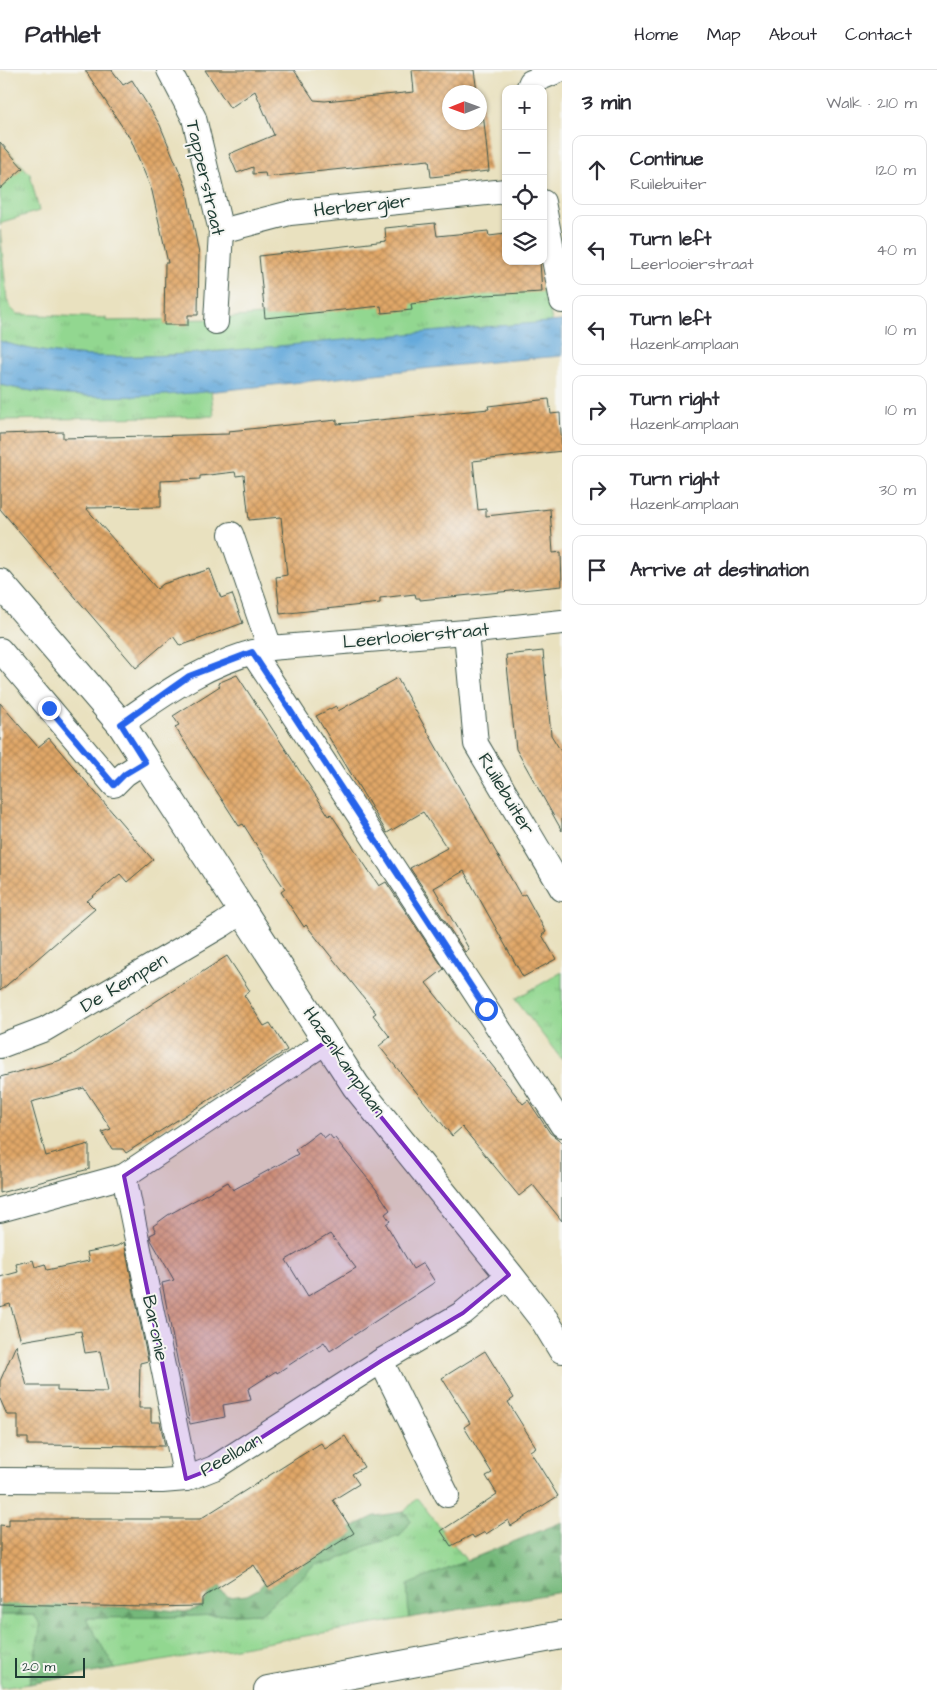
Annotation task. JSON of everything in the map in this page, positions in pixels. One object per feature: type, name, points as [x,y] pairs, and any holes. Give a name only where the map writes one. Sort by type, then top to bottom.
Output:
[{"type":"street","name":"Tapperstraat","points":[[169,70],[194,118],[220,231],[216,322]]},
{"type":"street","points":[[530,85],[531,82],[560,70]]},
{"type":"street","name":"Herbergier","points":[[220,231],[290,213],[502,191]]},
{"type":"street","points":[[546,220],[562,301]]},
{"type":"street","points":[[231,534],[261,650],[562,1125]]},
{"type":"street","name":"Hazenkamplaan","points":[[0,583],[121,724],[356,1086],[545,1320],[562,1349]]},
{"type":"street","name":"Leerlooierstraat","points":[[121,724],[189,676],[261,650],[562,622]]},
{"type":"street","name":"Ruilebuiter","points":[[466,632],[476,744],[562,889]]},
{"type":"street","points":[[0,650],[114,785],[125,774],[145,762]]},
{"type":"street","name":"De Kempen","points":[[0,1046],[46,1029],[222,925],[242,911]]},
{"type":"street","points":[[0,1210],[124,1176],[327,1041]]},
{"type":"street","name":"Baronie","points":[[124,1176],[186,1479]]},
{"type":"street","name":"Peellaan","points":[[0,1480],[162,1481],[186,1479],[214,1468],[381,1361],[463,1313],[509,1275]]},
{"type":"street","points":[[381,1361],[447,1494]]},
{"type":"street","points":[[268,1690],[562,1635]]},
{"type":"highlighted area","points":[[327,1041],[356,1086],[509,1275],[463,1313],[381,1361],[214,1468],[186,1479],[124,1176]]},
{"type":"green space","points":[[0,142],[30,174],[39,211],[2,222],[0,226]]},
{"type":"green space","points":[[0,230],[7,300],[17,314],[106,318],[106,321],[214,319],[378,305],[545,284],[552,322],[170,355],[98,356],[63,354],[30,349],[0,341]]},
{"type":"green space","points":[[0,385],[52,394],[78,396],[158,395],[211,391],[214,416],[0,420]]},
{"type":"green space","points":[[562,972],[562,1060],[515,999]]},
{"type":"green space","points":[[417,1498],[467,1561],[408,1585],[409,1618],[115,1669],[85,1618],[261,1613],[316,1564],[333,1562],[366,1546],[400,1536],[411,1521],[404,1512]]},
{"type":"green space","points":[[404,1512],[411,1521],[400,1536],[366,1546],[333,1562],[316,1564],[261,1613],[86,1618],[115,1669],[29,1684],[41,1625],[34,1615],[0,1615],[0,1598],[75,1606],[149,1608],[185,1612],[199,1608],[207,1599],[216,1581],[221,1591],[229,1597],[247,1595],[258,1589],[288,1558],[375,1516]]},
{"type":"green space","points":[[562,1522],[562,1592],[409,1618],[407,1585]]},
{"type":"green space","points":[[0,1615],[34,1615],[41,1625],[29,1684],[0,1688]]},
{"type":"water","points":[[562,321],[562,356],[212,391],[141,396],[70,395],[0,385],[0,341],[30,349],[63,354],[97,356],[168,355]]},
{"type":"building","points":[[85,70],[112,70],[123,85],[132,80],[160,125],[186,187],[199,254],[198,315],[188,315],[188,325],[164,325],[165,263],[168,263],[152,191],[131,140]]},
{"type":"building","points":[[205,70],[294,70],[314,100],[325,101],[414,92],[412,70],[474,70],[476,85],[442,85],[442,130],[485,130],[489,171],[431,177],[429,160],[266,177],[265,173],[253,174],[253,167],[237,173],[229,154],[274,135],[255,91],[230,108]]},
{"type":"building","points":[[0,142],[23,168],[0,189]]},
{"type":"building","points":[[435,223],[437,236],[488,231],[489,236],[502,234],[502,265],[540,265],[542,292],[485,295],[411,304],[412,310],[382,313],[381,306],[265,318],[259,256],[386,241],[385,228]]},
{"type":"building","points":[[549,399],[551,414],[560,413],[562,451],[473,461],[478,510],[486,509],[486,516],[550,509],[553,553],[561,552],[562,586],[420,600],[420,598],[416,598],[415,594],[380,598],[380,603],[280,614],[276,577],[287,575],[281,517],[249,520],[244,475],[236,476],[235,472],[200,476],[200,479],[161,481],[161,507],[86,508],[157,589],[163,584],[210,569],[221,598],[232,594],[243,623],[180,646],[173,636],[136,668],[0,509],[0,434],[63,432],[63,438],[229,434],[228,431],[337,420],[337,424],[489,409],[488,406]]},
{"type":"building","points":[[543,651],[551,735],[562,753],[562,831],[516,749],[512,714],[506,655]]},
{"type":"building","points":[[237,675],[329,816],[331,814],[379,886],[386,882],[444,969],[426,983],[523,1104],[528,1100],[550,1133],[562,1142],[562,1221],[533,1185],[519,1196],[462,1127],[452,1136],[379,1046],[390,1037],[373,1015],[376,1013],[306,925],[304,927],[281,892],[285,889],[243,824],[239,826],[175,727],[179,725],[173,716],[220,686],[218,683]]},
{"type":"building","points":[[397,678],[521,896],[525,894],[546,932],[542,935],[556,959],[523,977],[464,871],[434,888],[469,949],[465,952],[410,868],[447,848],[423,812],[387,833],[316,716],[336,706],[338,711]]},
{"type":"building","points":[[0,703],[38,747],[49,738],[153,860],[127,882],[120,874],[87,901],[95,909],[0,991]]},
{"type":"building","points":[[227,956],[250,991],[244,995],[264,1026],[270,1023],[287,1050],[126,1153],[123,1149],[112,1149],[102,1132],[111,1129],[84,1088],[31,1102],[46,1156],[89,1144],[89,1169],[0,1193],[0,1077],[58,1061],[72,1055]]},
{"type":"building","points":[[319,1132],[324,1138],[329,1134],[333,1139],[335,1138],[376,1189],[390,1210],[385,1214],[390,1221],[386,1224],[413,1269],[423,1263],[435,1282],[330,1351],[324,1342],[277,1373],[276,1371],[248,1389],[251,1400],[223,1405],[225,1417],[190,1424],[162,1283],[174,1280],[151,1240],[150,1235],[156,1232],[153,1226],[168,1215],[228,1182],[233,1190],[298,1154],[295,1150]],"holes":[[[330,1234],[356,1268],[308,1296],[286,1260]]]},
{"type":"building","points":[[124,1242],[148,1361],[140,1363],[139,1408],[151,1408],[151,1422],[160,1422],[165,1446],[28,1445],[28,1438],[18,1438],[18,1415],[7,1415],[0,1399],[0,1381],[16,1345],[27,1386],[57,1386],[57,1391],[108,1392],[100,1351],[85,1353],[81,1331],[21,1341],[10,1304],[0,1307],[0,1277],[18,1272],[16,1264],[33,1260],[35,1267],[45,1264],[47,1270],[89,1261],[87,1252],[117,1246]]},
{"type":"building","points":[[485,1351],[514,1398],[508,1402],[536,1447],[530,1451],[558,1496],[511,1526],[508,1520],[486,1534],[485,1532],[474,1538],[472,1535],[451,1546],[441,1531],[497,1494],[486,1476],[492,1473],[464,1427],[470,1423],[442,1378]]},
{"type":"building","points":[[345,1436],[364,1467],[352,1474],[359,1484],[333,1500],[354,1533],[268,1587],[254,1565],[202,1598],[202,1606],[147,1607],[0,1604],[0,1525],[9,1526],[9,1519],[200,1519],[321,1443],[325,1449]]},
{"type":"route","points":[[49,708],[114,785],[125,774],[145,762],[121,724],[189,676],[252,652],[486,1009]]}]
